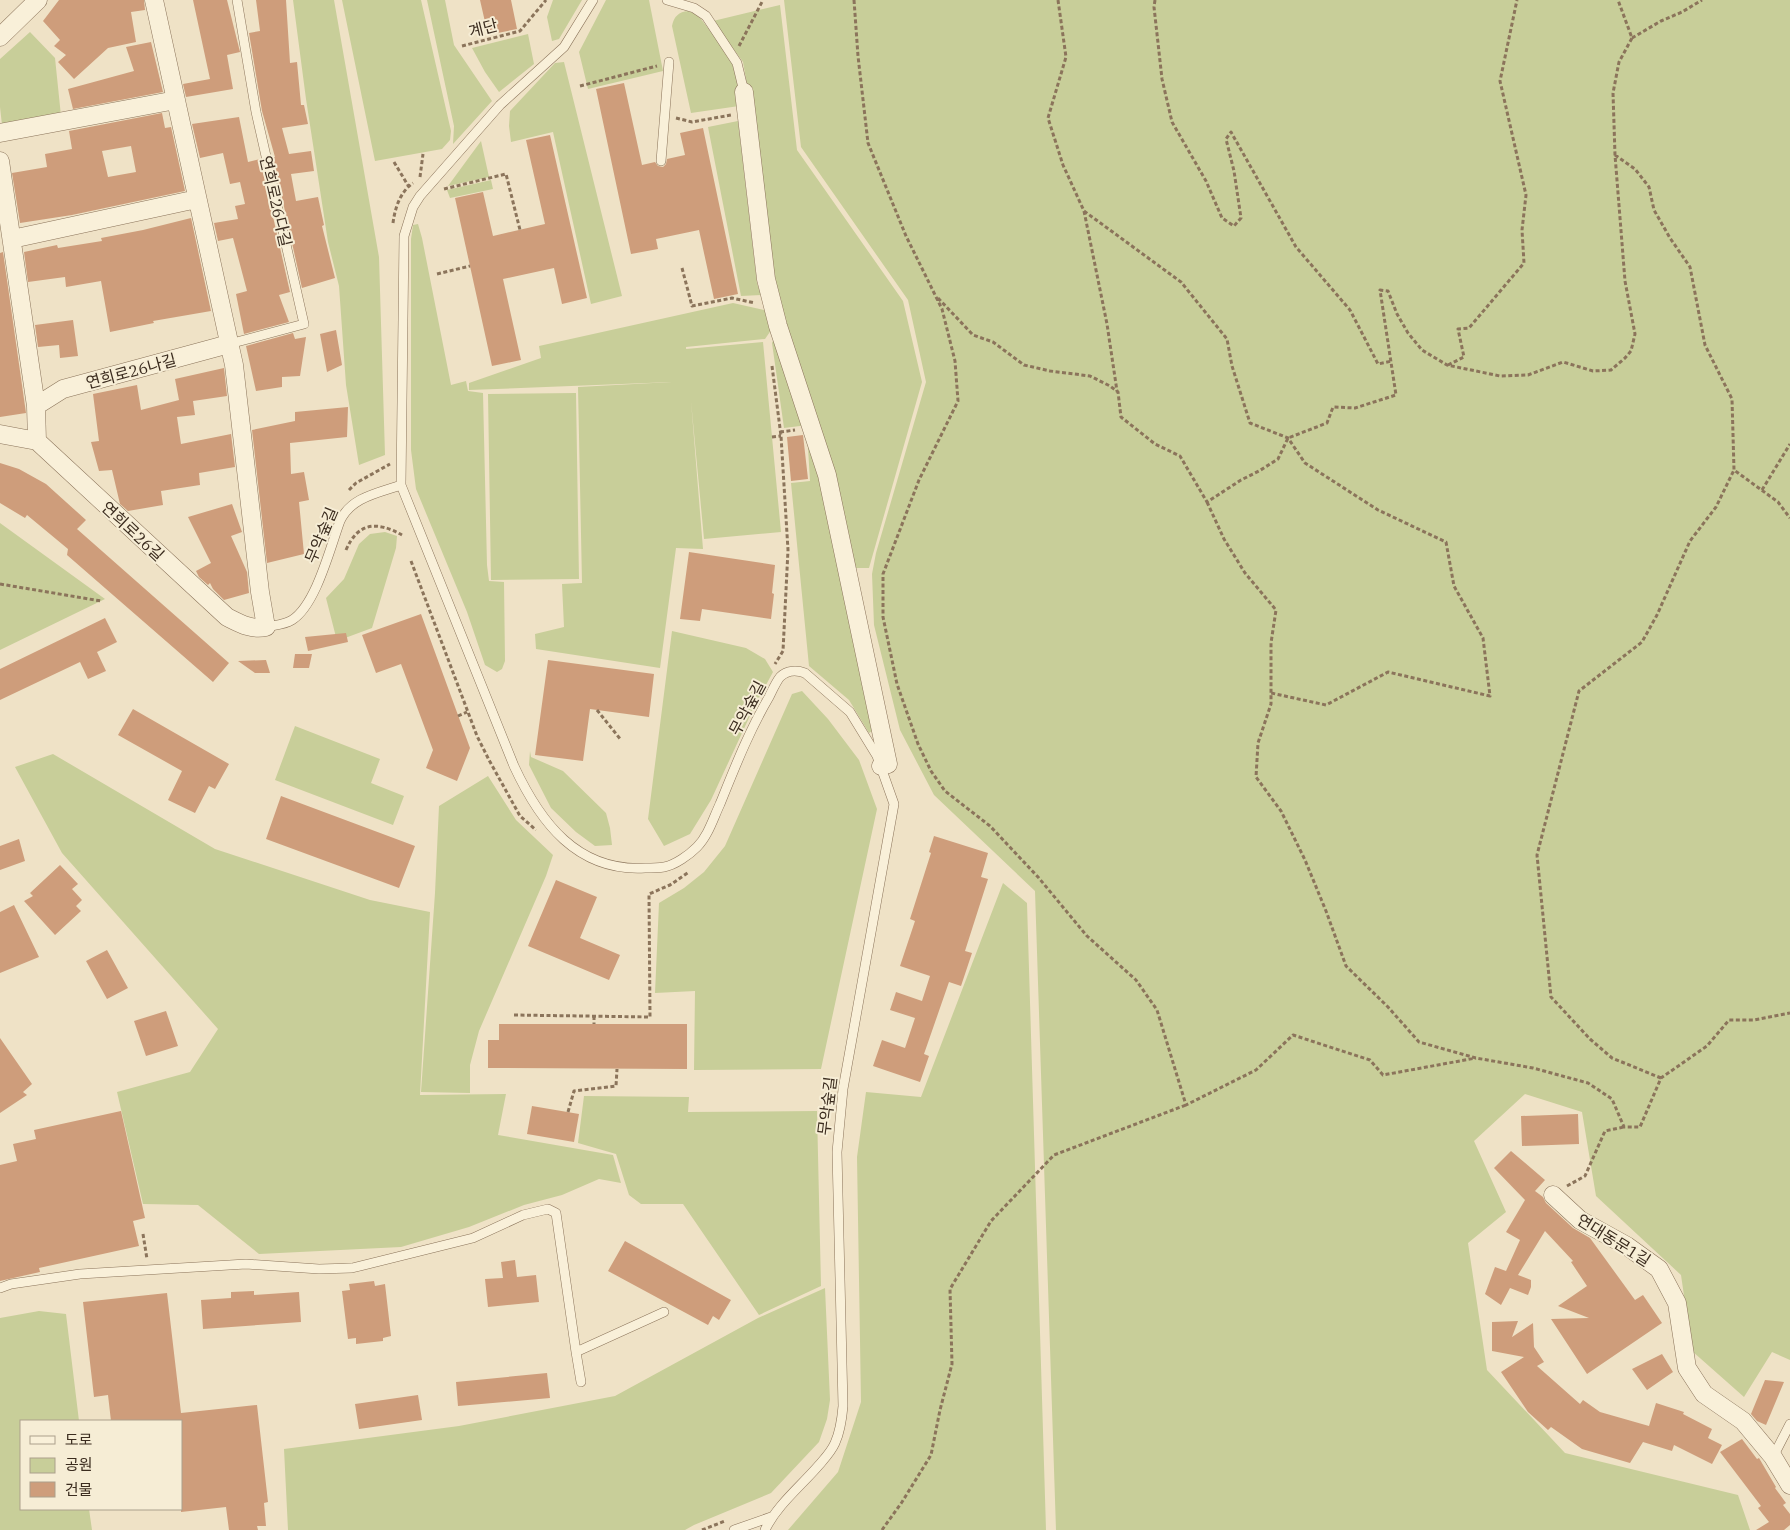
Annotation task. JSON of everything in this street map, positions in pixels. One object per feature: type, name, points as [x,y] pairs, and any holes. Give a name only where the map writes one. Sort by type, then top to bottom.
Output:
[{"type":"street","points":[[0,37],[38,0]]},
{"type":"street","points":[[154,0],[234,364],[260,592],[266,627]]},
{"type":"street","points":[[744,92],[766,279],[772,307],[827,475],[888,764],[881,766]]},
{"type":"street","points":[[0,133],[176,100]]},
{"type":"street","points":[[0,161],[36,406],[37,442],[0,434]]},
{"type":"street","points":[[12,239],[197,199]]},
{"type":"street","name":"연희로26나길","points":[[36,406],[64,389],[229,344]]},
{"type":"street","name":"연희로26길","points":[[37,442],[227,617],[243,626],[255,629],[266,627]]},
{"type":"street","name":"연대동문1길","points":[[1553,1194],[1580,1220],[1627,1246],[1659,1269],[1677,1303],[1687,1368],[1704,1394],[1742,1421],[1773,1457],[1790,1486]]},
{"type":"lane","name":"연희로26다길","points":[[229,344],[304,324],[256,112],[237,0]]},
{"type":"lane","points":[[401,485],[404,236],[413,207],[420,196],[500,105],[564,47],[593,0]]},
{"type":"lane","points":[[667,0],[694,8],[706,16],[737,63],[744,92]]},
{"type":"lane","points":[[661,161],[669,62]]},
{"type":"lane","name":"무악숲길","points":[[266,627],[292,620],[310,600],[341,518],[347,508],[356,502],[401,485],[526,792],[561,838],[584,855],[616,867],[635,869],[666,867],[697,847],[710,828],[752,725],[780,677],[789,672],[796,670],[805,673],[850,712],[877,756],[894,804],[843,1089],[836,1152],[842,1418],[835,1443],[829,1453],[804,1483],[771,1517],[765,1530]]},
{"type":"lane","points":[[0,1288],[11,1284],[80,1274],[148,1269],[246,1264],[319,1269],[352,1268],[473,1238],[523,1215],[548,1209],[556,1213],[581,1382]]},
{"type":"lane","points":[[576,1352],[664,1312]]},
{"type":"lane","points":[[1773,1457],[1790,1424]]},
{"type":"lane","points":[[734,1530],[771,1517]]},
{"type":"path","name":"계단","points":[[462,46],[520,31],[546,0]]},
{"type":"path","points":[[733,57],[763,0]]},
{"type":"path","points":[[854,0],[868,143],[906,236],[942,310],[955,361],[958,401],[919,480],[883,574],[883,616],[897,684],[918,744],[931,771],[945,791],[990,826],[1038,877],[1087,936],[1136,980],[1157,1010],[1186,1104]]},
{"type":"path","points":[[1058,0],[1066,57],[1048,118],[1063,165],[1084,211],[1107,324],[1121,417],[1155,444],[1180,456],[1207,502],[1224,539],[1245,573],[1276,610],[1271,643],[1271,704],[1258,743],[1256,777],[1281,811],[1305,860],[1346,966],[1388,1007],[1419,1042],[1476,1058],[1533,1068],[1588,1083],[1612,1099],[1624,1127]]},
{"type":"path","points":[[1155,0],[1154,7],[1162,79],[1172,122],[1206,181],[1222,218],[1234,226],[1241,218],[1234,171],[1226,139],[1231,132],[1296,247],[1350,310],[1378,364],[1392,361]]},
{"type":"path","points":[[1447,365],[1464,357],[1458,329],[1469,328],[1524,263],[1522,230],[1526,195],[1500,81],[1517,0]]},
{"type":"path","points":[[1618,0],[1632,38]]},
{"type":"path","points":[[1207,502],[1278,459],[1288,438],[1326,423],[1333,407],[1355,408],[1396,394],[1380,290],[1388,291],[1397,314],[1422,350],[1447,365],[1500,376],[1528,375],[1563,362],[1593,371],[1611,370],[1625,358],[1630,350],[1635,334],[1625,281],[1615,155],[1613,93],[1619,62],[1632,38],[1702,0]]},
{"type":"path","points":[[580,86],[669,62]]},
{"type":"path","points":[[692,122],[746,112]]},
{"type":"path","points":[[394,162],[408,186],[420,178],[423,154]]},
{"type":"path","points":[[1615,155],[1635,169],[1649,187],[1654,210],[1690,267],[1705,345],[1732,399],[1734,470],[1716,507],[1690,540],[1657,614],[1642,642],[1579,690],[1537,855],[1551,997],[1590,1039],[1612,1058],[1661,1078]]},
{"type":"path","points":[[447,189],[506,174],[520,230]]},
{"type":"path","points":[[1084,211],[1181,282],[1227,339],[1232,366],[1250,423],[1288,438],[1305,463],[1378,510],[1446,542],[1454,586],[1483,638],[1490,696],[1388,672],[1326,704],[1271,694]]},
{"type":"path","points":[[437,274],[470,266]]},
{"type":"path","points":[[682,268],[692,306],[732,298],[772,307]]},
{"type":"path","points":[[935,296],[973,335],[993,342],[1024,365],[1050,371],[1090,376],[1118,392]]},
{"type":"path","points":[[771,360],[781,436],[788,550],[783,651],[775,664]]},
{"type":"path","points":[[772,437],[781,436]]},
{"type":"path","points":[[1762,490],[1790,444]]},
{"type":"path","points":[[1734,470],[1778,502],[1790,518]]},
{"type":"path","points":[[343,556],[352,537],[360,530],[368,527],[390,528],[402,535]]},
{"type":"path","points":[[411,562],[477,736]]},
{"type":"path","points":[[0,584],[102,601]]},
{"type":"path","points":[[596,710],[621,740]]},
{"type":"path","points":[[458,716],[467,712]]},
{"type":"path","points":[[514,1015],[650,1017],[649,894]]},
{"type":"path","points":[[1553,1194],[1585,1176],[1605,1131],[1624,1127],[1640,1127],[1661,1078],[1707,1046],[1729,1020],[1754,1020],[1790,1013]]},
{"type":"path","points":[[594,1016],[594,1024]]},
{"type":"path","points":[[882,1530],[931,1455],[952,1364],[950,1289],[990,1221],[1054,1155],[1186,1104],[1256,1070],[1293,1035],[1370,1060],[1383,1075],[1476,1058]]},
{"type":"path","points":[[568,1112],[574,1091],[616,1086],[617,1069]]},
{"type":"path","points":[[143,1234],[148,1269]]},
{"type":"green space","points":[[293,0],[334,0],[379,257],[385,455],[359,465],[346,385],[339,286],[328,242]]},
{"type":"green space","points":[[342,0],[421,0],[451,131],[450,140],[442,149],[375,161]]},
{"type":"green space","points":[[427,0],[445,0],[454,45],[492,101],[453,144],[454,126]]},
{"type":"green space","points":[[553,0],[582,0],[559,39],[552,41],[547,17]]},
{"type":"green space","points":[[606,0],[649,0],[663,71],[588,89],[579,52]]},
{"type":"green space","points":[[784,0],[1790,0],[1790,1360],[1772,1352],[1744,1397],[1692,1351],[1681,1275],[1596,1196],[1582,1112],[1525,1094],[1474,1141],[1506,1212],[1468,1243],[1487,1370],[1565,1453],[1738,1495],[1750,1530],[1056,1530],[1035,891],[934,795],[900,730],[874,625],[872,574],[876,553],[926,382],[908,300],[801,147]]},
{"type":"green space","points":[[780,5],[797,150],[903,301],[922,382],[869,568],[851,568],[770,279],[753,120],[743,62],[713,21]]},
{"type":"green space","points":[[688,11],[696,14],[701,19],[730,57],[741,92],[739,106],[691,113],[672,26],[677,15]]},
{"type":"green space","points":[[30,32],[55,58],[61,116],[2,125],[0,59]]},
{"type":"green space","points":[[528,34],[534,64],[499,92],[472,48]]},
{"type":"green space","points":[[564,62],[622,296],[591,304],[553,132],[511,142],[509,126],[510,111],[555,63]]},
{"type":"green space","points":[[738,121],[757,283],[761,295],[741,296],[708,127]]},
{"type":"green space","points":[[481,141],[489,177],[448,186]]},
{"type":"green space","points":[[491,180],[493,189],[450,198],[447,190]]},
{"type":"green space","points":[[418,224],[451,385],[466,381],[468,391],[483,393],[487,565],[489,581],[504,582],[505,661],[502,669],[497,672],[485,665],[467,612],[416,489],[411,450],[411,239],[413,225]]},
{"type":"green space","points":[[733,303],[769,311],[774,326],[765,339],[686,347],[686,349],[763,342],[781,532],[704,539],[691,401],[703,549],[676,548],[660,668],[536,649],[535,634],[564,627],[562,584],[582,583],[578,387],[672,382],[469,390],[469,383],[541,358],[539,346]]},
{"type":"green space","points":[[777,332],[808,425],[784,428],[772,343]]},
{"type":"green space","points":[[576,393],[579,579],[491,580],[488,394]]},
{"type":"green space","points":[[809,430],[875,729],[869,733],[849,700],[809,666],[791,483],[810,481],[807,431]]},
{"type":"green space","points":[[0,523],[105,599],[0,650]]},
{"type":"green space","points":[[385,532],[397,536],[396,548],[372,628],[337,641],[326,598],[344,579],[359,544],[370,534]]},
{"type":"green space","points":[[672,631],[746,648],[765,659],[773,672],[754,707],[711,800],[690,834],[664,846],[648,819]]},
{"type":"green space","points":[[802,691],[828,719],[859,760],[877,809],[821,1069],[694,1070],[695,991],[655,993],[659,903],[684,888],[704,872],[725,846],[792,694]]},
{"type":"green space","points":[[295,726],[380,759],[371,783],[404,796],[393,825],[275,780]]},
{"type":"green space","points":[[530,751],[531,757],[563,771],[606,813],[612,845],[595,846],[576,832],[551,808],[529,765]]},
{"type":"green space","points":[[53,754],[215,849],[370,900],[430,912],[420,1095],[506,1094],[498,1135],[613,1155],[621,1183],[599,1179],[562,1195],[524,1205],[469,1227],[401,1247],[259,1254],[198,1205],[143,1204],[117,1092],[190,1072],[218,1029],[62,853],[15,767]]},
{"type":"green space","points":[[488,776],[516,820],[553,855],[546,876],[479,1031],[470,1065],[470,1093],[421,1092],[439,806]]},
{"type":"green space","points":[[1003,883],[1027,903],[1046,1530],[788,1530],[838,1472],[861,1402],[857,1157],[866,1092],[921,1097]]},
{"type":"green space","points":[[584,1096],[689,1097],[688,1112],[817,1111],[821,1286],[759,1315],[683,1204],[641,1204],[629,1195],[616,1154],[578,1143]]},
{"type":"green space","points":[[825,1288],[830,1400],[827,1419],[819,1442],[771,1493],[685,1530],[288,1530],[284,1449],[459,1426],[615,1396],[758,1318]]},
{"type":"green space","points":[[39,1311],[66,1314],[79,1420],[20,1420],[20,1510],[89,1510],[92,1530],[0,1530],[0,1318]]},
{"type":"building","points":[[59,0],[144,0],[145,10],[131,12],[136,42],[108,48],[74,79],[58,62],[66,55],[54,46],[60,40],[43,21]]},
{"type":"building","points":[[193,0],[227,0],[240,52],[227,55],[233,89],[186,97],[183,84],[210,79]]},
{"type":"building","points":[[256,0],[286,0],[290,63],[297,62],[301,105],[304,105],[308,124],[282,128],[289,154],[311,151],[314,171],[291,174],[296,201],[318,197],[324,225],[322,226],[335,278],[302,288],[273,157],[275,157],[262,111],[249,33],[260,31]]},
{"type":"building","points":[[480,0],[511,0],[517,29],[488,35]]},
{"type":"building","points":[[151,42],[163,92],[73,109],[68,89],[134,71],[126,47]]},
{"type":"building","points":[[624,83],[642,165],[655,162],[658,166],[663,167],[667,159],[685,155],[680,133],[703,128],[738,294],[714,299],[699,230],[656,239],[658,249],[631,254],[596,89]]},
{"type":"building","points":[[162,113],[165,128],[171,127],[185,191],[72,215],[20,223],[12,173],[47,167],[45,154],[72,149],[69,131]],"holes":[[[131,146],[136,172],[108,177],[102,151]]]},
{"type":"building","points":[[239,117],[248,162],[260,159],[290,292],[279,295],[289,322],[244,334],[236,294],[247,291],[233,238],[218,241],[214,223],[238,219],[235,206],[245,204],[240,182],[230,184],[223,153],[200,158],[192,124]]},
{"type":"building","points":[[550,135],[587,298],[562,304],[554,268],[503,279],[521,360],[492,366],[455,198],[483,192],[493,236],[545,224],[526,140]]},
{"type":"building","points":[[191,218],[211,311],[153,321],[154,323],[110,332],[101,281],[66,287],[65,277],[28,282],[24,252],[57,245],[58,248],[102,241],[101,238]]},
{"type":"building","points":[[3,252],[26,413],[0,417],[0,253]]},
{"type":"building","points":[[73,320],[78,356],[60,358],[59,345],[38,347],[35,325]]},
{"type":"building","points":[[336,330],[342,365],[327,372],[320,334]]},
{"type":"building","points":[[293,333],[295,339],[306,337],[300,376],[282,377],[282,387],[256,391],[246,346]]},
{"type":"building","points":[[224,368],[227,396],[193,401],[195,415],[177,417],[181,444],[231,434],[235,467],[199,473],[200,485],[161,491],[163,505],[128,511],[120,504],[112,470],[99,471],[91,442],[99,441],[93,394],[137,385],[141,410],[179,400],[175,379]]},
{"type":"building","points":[[348,407],[347,437],[290,443],[291,474],[304,472],[309,500],[299,502],[304,554],[267,563],[252,430],[295,421],[295,412]]},
{"type":"building","points":[[803,435],[808,479],[791,481],[787,437]]},
{"type":"building","points":[[0,463],[19,469],[46,484],[86,520],[77,529],[229,663],[213,682],[67,555],[68,549],[27,515],[25,518],[0,503]]},
{"type":"building","points":[[232,504],[242,532],[231,536],[247,572],[249,593],[224,600],[210,583],[208,585],[199,577],[196,571],[211,563],[188,517]]},
{"type":"building","points":[[689,552],[775,565],[771,619],[702,609],[700,621],[680,619]]},
{"type":"building","points":[[421,614],[470,748],[457,781],[426,768],[433,750],[401,664],[376,673],[362,635]]},
{"type":"building","points":[[105,618],[117,642],[97,652],[106,671],[88,679],[80,662],[0,700],[0,669]]},
{"type":"building","points":[[346,633],[348,642],[308,651],[305,637]]},
{"type":"building","points":[[295,654],[312,654],[309,668],[293,668]]},
{"type":"building","points":[[266,660],[270,673],[255,673],[238,661]]},
{"type":"building","points":[[548,660],[654,674],[649,717],[590,709],[583,761],[535,755]]},
{"type":"building","points":[[133,709],[229,764],[215,789],[209,786],[195,813],[168,800],[182,771],[118,735]]},
{"type":"building","points":[[281,796],[415,846],[399,888],[266,839]]},
{"type":"building","points":[[934,836],[988,853],[981,877],[988,879],[965,951],[972,953],[961,986],[949,982],[924,1054],[929,1056],[920,1082],[873,1066],[882,1040],[905,1048],[915,1018],[890,1010],[896,992],[922,1001],[930,976],[900,966],[915,921],[910,919],[931,853],[929,852]]},
{"type":"building","points":[[19,839],[25,861],[0,870],[0,846]]},
{"type":"building","points":[[60,865],[78,884],[72,889],[82,900],[76,906],[81,911],[55,935],[24,901],[33,896],[30,893]]},
{"type":"building","points":[[556,880],[597,897],[580,938],[620,955],[609,980],[528,946]]},
{"type":"building","points":[[14,905],[39,957],[0,973],[0,912]]},
{"type":"building","points":[[107,950],[128,988],[107,999],[86,961]]},
{"type":"building","points":[[166,1011],[178,1046],[146,1056],[134,1021]]},
{"type":"building","points":[[499,1024],[687,1024],[687,1069],[488,1068],[488,1040],[499,1040]]},
{"type":"building","points":[[0,1038],[32,1084],[23,1092],[27,1095],[0,1113]]},
{"type":"building","points":[[532,1106],[579,1114],[574,1142],[527,1134]]},
{"type":"building","points":[[121,1111],[145,1218],[133,1221],[139,1246],[39,1268],[40,1272],[0,1281],[0,1165],[17,1161],[13,1144],[36,1139],[34,1130]]},
{"type":"building","points":[[1578,1114],[1579,1144],[1522,1146],[1521,1116]]},
{"type":"building","points":[[1511,1151],[1545,1180],[1535,1191],[1573,1228],[1590,1238],[1635,1300],[1643,1295],[1662,1323],[1587,1374],[1551,1319],[1589,1318],[1558,1306],[1587,1286],[1571,1262],[1573,1261],[1545,1231],[1518,1275],[1531,1280],[1528,1295],[1510,1288],[1501,1305],[1485,1294],[1495,1267],[1506,1271],[1520,1240],[1506,1232],[1525,1200],[1494,1168]]},
{"type":"building","points":[[625,1241],[731,1300],[719,1320],[713,1316],[708,1325],[608,1271]]},
{"type":"building","points":[[515,1260],[517,1277],[536,1275],[539,1302],[488,1307],[485,1279],[503,1278],[501,1262]]},
{"type":"building","points":[[374,1281],[375,1286],[385,1284],[391,1336],[383,1338],[383,1341],[356,1344],[356,1338],[348,1339],[342,1291],[350,1290],[349,1284]]},
{"type":"building","points":[[254,1291],[254,1295],[299,1292],[301,1322],[203,1329],[201,1300],[231,1298],[231,1292]]},
{"type":"building","points":[[167,1293],[181,1413],[257,1405],[268,1502],[264,1503],[266,1526],[257,1526],[258,1530],[229,1530],[226,1507],[181,1512],[182,1420],[111,1420],[108,1395],[94,1397],[83,1302]]},
{"type":"building","points":[[1518,1321],[1512,1337],[1533,1323],[1534,1347],[1544,1362],[1537,1366],[1580,1404],[1583,1400],[1600,1412],[1649,1426],[1656,1403],[1684,1412],[1683,1414],[1712,1429],[1708,1438],[1722,1445],[1712,1464],[1674,1445],[1672,1451],[1643,1442],[1630,1463],[1582,1449],[1551,1427],[1548,1430],[1528,1412],[1501,1372],[1524,1357],[1492,1351],[1492,1322]]},
{"type":"building","points":[[1662,1354],[1673,1372],[1647,1390],[1632,1369]]},
{"type":"building","points":[[547,1373],[550,1398],[458,1406],[456,1382]]},
{"type":"building","points":[[1765,1380],[1784,1382],[1766,1425],[1757,1421],[1751,1414]]},
{"type":"building","points":[[418,1395],[422,1420],[359,1429],[355,1404]]},
{"type":"building","points":[[1742,1439],[1757,1459],[1759,1458],[1775,1488],[1786,1503],[1783,1505],[1790,1514],[1790,1525],[1784,1530],[1756,1530],[1769,1522],[1758,1508],[1761,1506],[1720,1452]]}]
